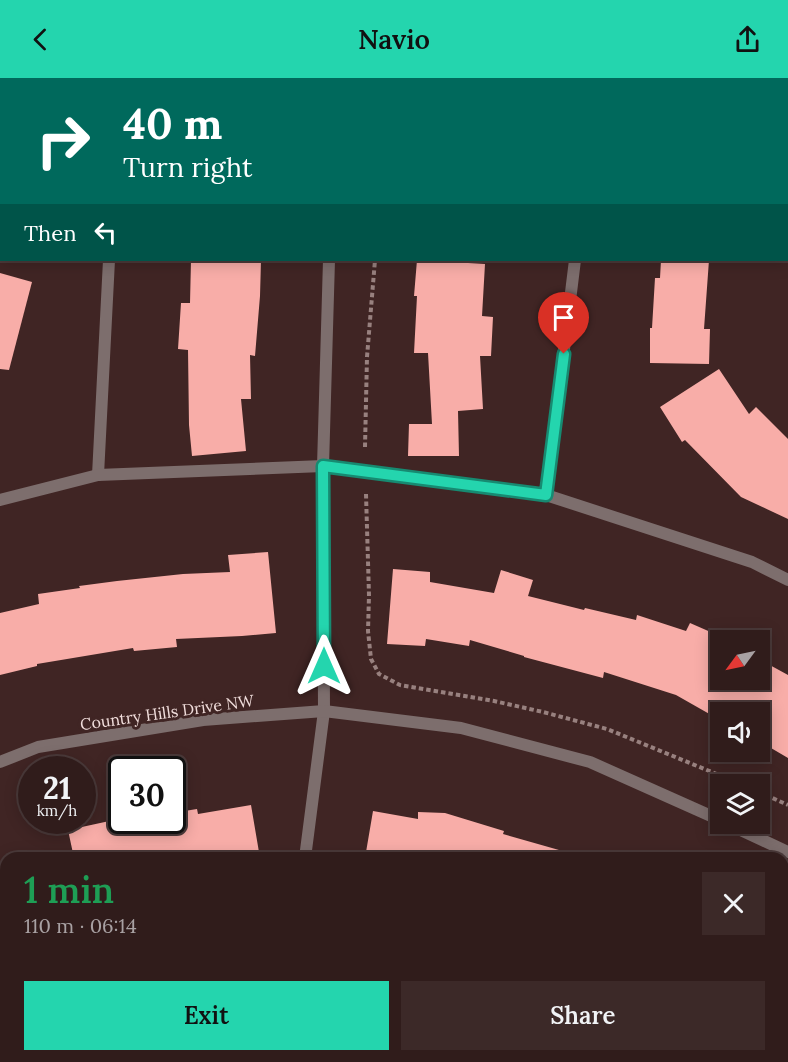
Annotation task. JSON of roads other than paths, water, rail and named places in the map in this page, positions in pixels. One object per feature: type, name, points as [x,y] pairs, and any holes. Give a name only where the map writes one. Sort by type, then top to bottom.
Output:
[{"type":"street","points":[[98,475],[109,261]]},
{"type":"street","points":[[306,852],[324,711],[323,466],[329,261]]},
{"type":"street","points":[[546,495],[575,261]]},
{"type":"street","points":[[0,500],[98,475],[323,466],[546,495],[752,562],[788,580]]},
{"type":"street","name":"Country Hills Drive NW","points":[[0,762],[38,747],[203,720],[324,711],[461,728],[579,759],[710,816]]},
{"type":"street","points":[[749,834],[788,852]]}]
